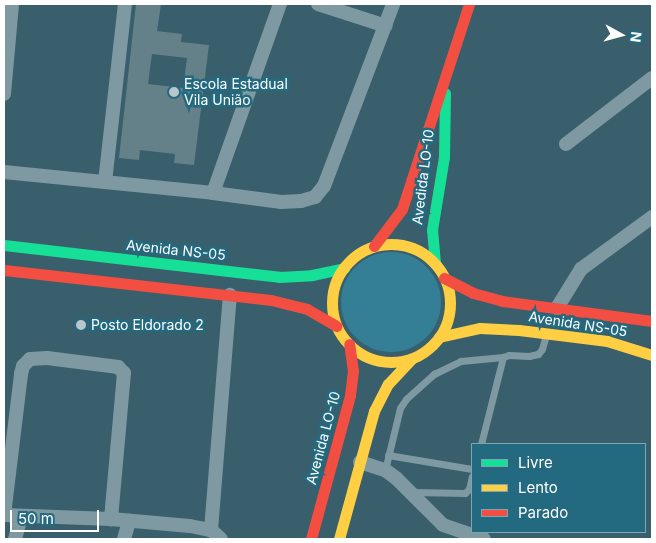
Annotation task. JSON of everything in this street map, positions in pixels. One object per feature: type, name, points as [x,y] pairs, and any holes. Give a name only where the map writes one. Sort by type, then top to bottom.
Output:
[{"type":"street","points":[[4,94],[12,4]]},
{"type":"street","points":[[105,182],[125,4]]},
{"type":"street","points":[[213,193],[280,4]]},
{"type":"street","points":[[318,4],[386,26]]},
{"type":"street","points":[[4,172],[213,193],[281,202],[301,201],[315,197],[324,186],[393,4]]},
{"type":"street","name":"Avedida LO-10","points":[[374,246],[402,209],[469,4]]},
{"type":"street","name":"Avedida LO-10","points":[[435,263],[432,223],[444,157],[445,92],[449,64]]},
{"type":"street","points":[[566,144],[652,78]]},
{"type":"street","points":[[557,308],[581,269],[652,217]]},
{"type":"street","name":"Avenida NS-05","points":[[394,244],[407,246],[419,251],[435,263],[444,278],[449,294],[449,311],[445,327],[427,350],[411,359],[393,362],[375,360],[358,352],[348,344],[337,326],[332,300],[336,280],[357,254],[374,246],[394,244]]},
{"type":"street","name":"Avenida NS-05","points":[[4,245],[279,277],[312,275],[344,268]]},
{"type":"street","points":[[4,270],[230,295],[299,306],[337,326]]},
{"type":"street","name":"Avenida NS-05","points":[[444,278],[482,296],[652,321]]},
{"type":"street","points":[[111,519],[125,382],[124,373],[118,367],[47,358],[30,359],[23,366],[4,515],[111,519],[216,535],[230,295]]},
{"type":"street","name":"Avenida NS-05","points":[[439,337],[480,328],[547,333],[607,341],[652,355]]},
{"type":"street","name":"Avenida LO-10","points":[[311,539],[350,395],[353,371],[348,344]]},
{"type":"street","points":[[339,539],[378,401],[394,377],[411,359]]},
{"type":"street","points":[[360,462],[385,470],[396,478],[442,526],[484,539]]},
{"type":"street","points":[[15,539],[21,516]]},
{"type":"street","points":[[124,539],[129,521]]},
{"type":"lane","points":[[385,470],[400,408],[434,374],[461,360],[538,354],[542,349],[547,333]]},
{"type":"lane","points":[[481,443],[503,358]]},
{"type":"lane","points":[[388,455],[471,469]]},
{"type":"lane","points":[[410,492],[464,493],[469,490],[471,481]]},
{"type":"shaded area","points":[[391,252],[410,256],[426,267],[437,283],[441,302],[437,321],[426,337],[410,348],[391,352],[372,348],[356,337],[345,321],[341,302],[345,283],[356,267],[372,256]]},
{"type":"building","points":[[136,4],[161,4],[157,31],[182,34],[181,42],[209,45],[194,165],[174,163],[175,154],[140,150],[139,160],[119,158]],"holes":[[[152,54],[187,58],[183,88],[148,84]]]},
{"type":"traffic: fast","points":[[435,263],[432,230],[444,157],[445,93]]},
{"type":"traffic: fast","points":[[4,245],[279,277],[312,275],[344,268]]},
{"type":"traffic: slow","points":[[391,244],[414,248],[433,261],[446,280],[450,303],[446,326],[433,345],[414,358],[391,362],[368,358],[349,345],[336,326],[332,303],[336,280],[349,261],[368,248],[391,244]]},
{"type":"traffic: slow","points":[[439,337],[480,328],[519,330],[607,341],[652,355]]},
{"type":"traffic: slow","points":[[339,539],[374,411],[388,384],[411,359]]},
{"type":"traffic: jam","points":[[374,246],[402,209],[469,4]]},
{"type":"traffic: jam","points":[[4,270],[271,300],[307,309],[337,326]]},
{"type":"traffic: jam","points":[[444,278],[473,293],[502,301],[652,321]]},
{"type":"traffic: jam","points":[[311,539],[350,395],[353,371],[349,344]]},
{"type":"place","name":"Escola Estadual Vila União","points":[[174,92]]},
{"type":"place","name":"Posto Eldorado 2","points":[[81,325]]}]
